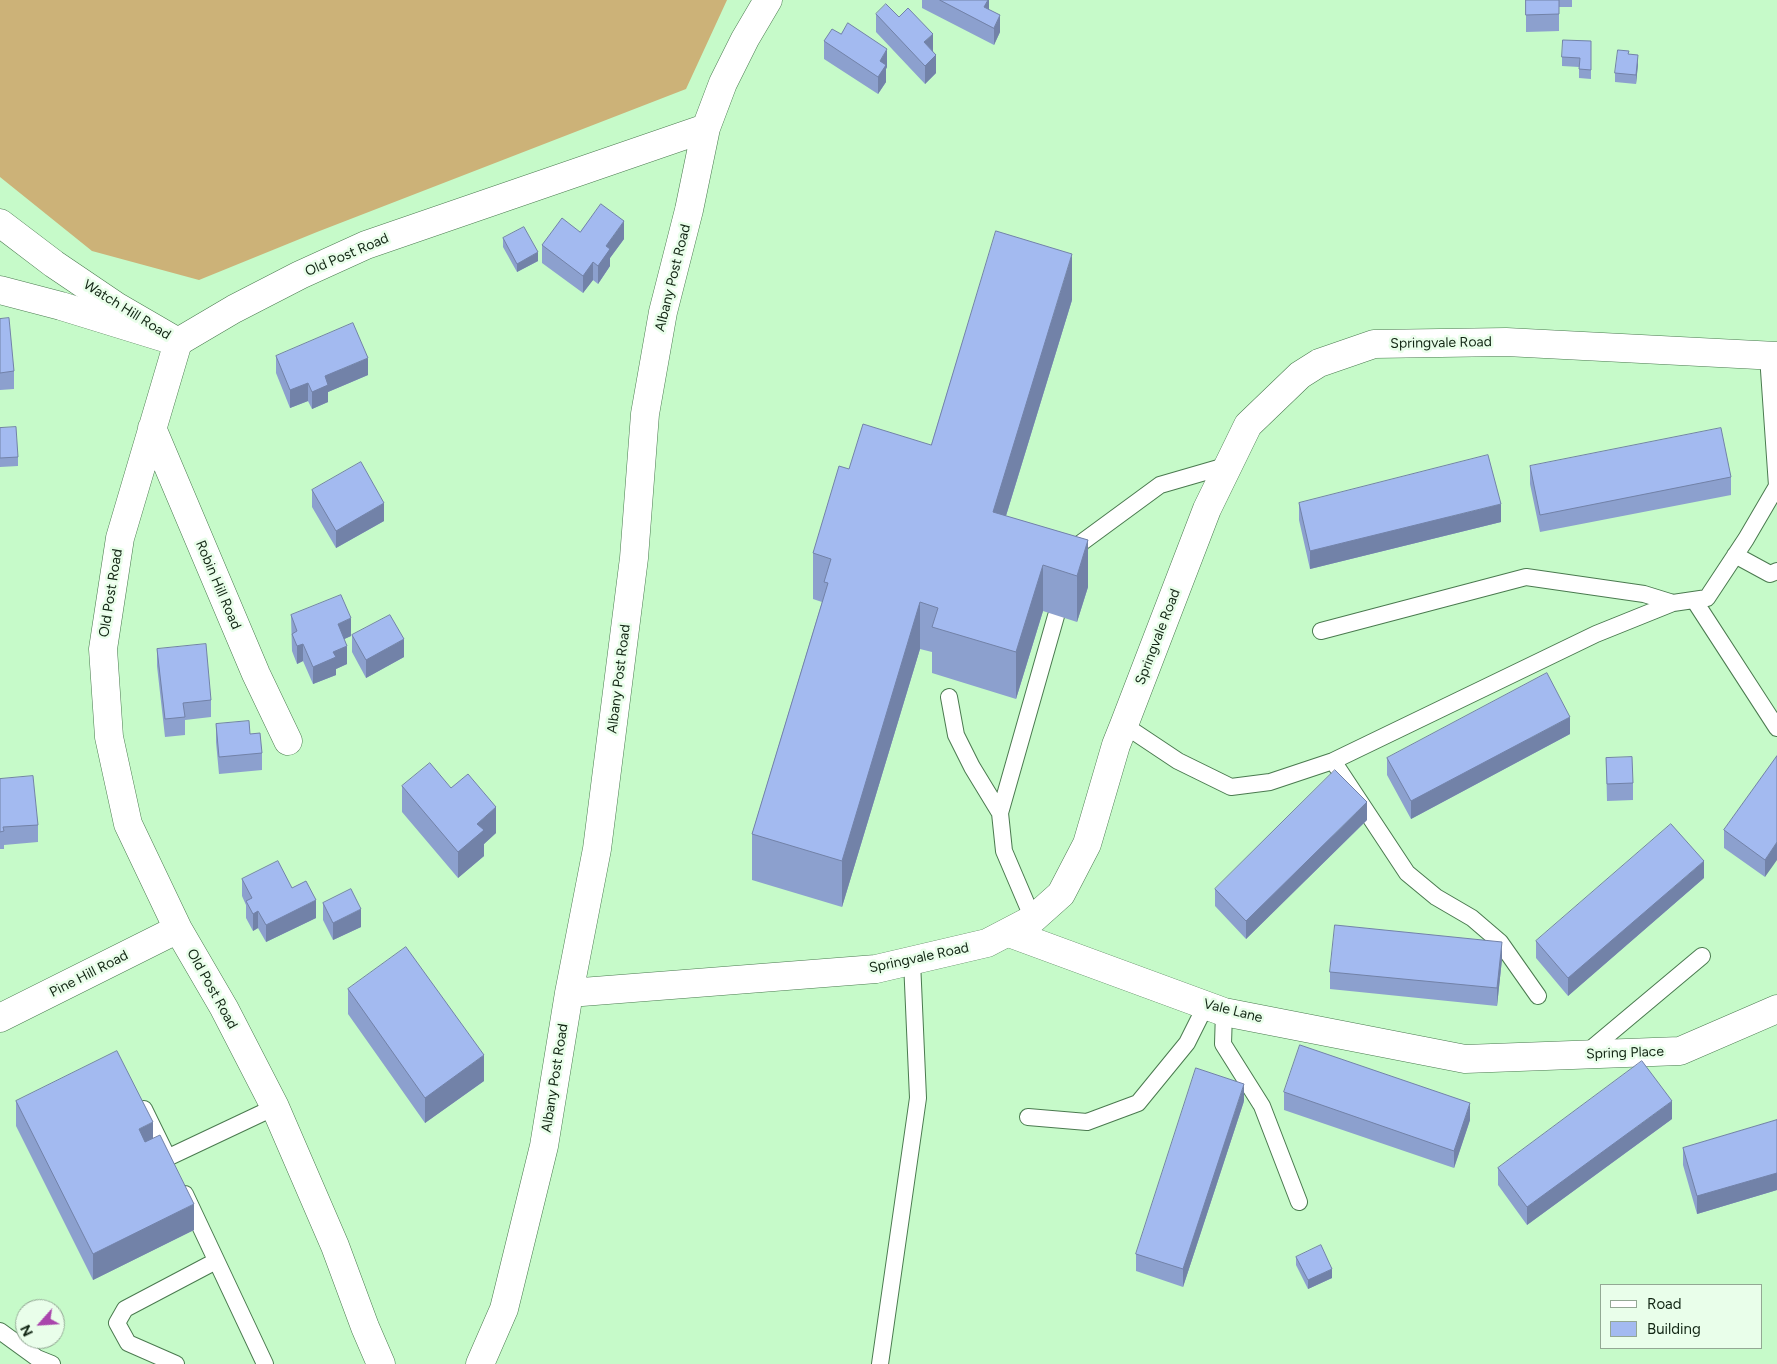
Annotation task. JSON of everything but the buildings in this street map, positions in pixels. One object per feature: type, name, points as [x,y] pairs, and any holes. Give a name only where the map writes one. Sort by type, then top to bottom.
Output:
[{"type":"street","name":"Albany Post Road","points":[[480,1364],[504,1309],[542,1156],[569,993],[597,849],[634,558],[646,414],[663,312],[689,210],[706,128],[723,83],[745,39],[768,0]]},
{"type":"street","name":"Old Post Road","points":[[381,1364],[335,1246],[275,1107],[224,1008],[178,929],[128,824],[109,737],[103,649],[120,538],[178,342],[234,309],[300,275],[366,246],[706,128]]},
{"type":"street","name":"Watch Hill Road","points":[[0,223],[54,264],[116,306],[178,342]]},
{"type":"street","name":"Watch Hill Road","points":[[0,290],[61,306],[178,342]]},
{"type":"street","name":"Springvale Road","points":[[569,993],[876,968],[987,943],[1033,919],[1061,894],[1087,844],[1116,745],[1207,509],[1248,425],[1300,375],[1319,363],[1374,344],[1506,342],[1773,356]]},
{"type":"street","name":"Robin Hill Road","points":[[152,428],[256,674],[288,741]]},
{"type":"street","name":"Pine Hill Road","points":[[0,1018],[178,929]]},
{"type":"street","name":"Vale Lane","points":[[1009,933],[1215,1009],[1466,1059]]},
{"type":"street","name":"Spring Place","points":[[1466,1059],[1680,1051],[1777,1009]]},
{"type":"lane","points":[[1124,725],[1178,761],[1231,787],[1270,782],[1333,761],[1596,634],[1673,603],[1708,598],[1777,486],[1773,356]]},
{"type":"lane","points":[[1068,574],[1082,543],[1160,485],[1229,465]]},
{"type":"lane","points":[[1735,555],[1770,574],[1777,571]]},
{"type":"lane","points":[[1321,631],[1526,577],[1644,594],[1673,603]]},
{"type":"lane","points":[[1694,600],[1777,728]]},
{"type":"lane","points":[[1033,919],[1004,851],[1000,813],[1056,616]]},
{"type":"lane","points":[[949,697],[956,735],[972,767],[1000,813]]},
{"type":"lane","points":[[1333,761],[1407,873],[1436,897],[1472,918],[1500,942],[1538,996]]},
{"type":"lane","points":[[1585,1054],[1702,956]]},
{"type":"lane","points":[[880,1364],[918,1098],[912,960]]},
{"type":"lane","points":[[1028,1117],[1086,1122],[1138,1103],[1215,1009]]},
{"type":"lane","points":[[1215,1009],[1223,1044],[1262,1106],[1299,1202]]},
{"type":"lane","points":[[136,1093],[265,1364]]},
{"type":"lane","points":[[168,1158],[275,1107]]},
{"type":"lane","points":[[176,1364],[128,1343],[117,1323],[125,1309],[216,1261]]},
{"type":"lane","points":[[0,1331],[37,1358],[52,1364]]},
{"type":"shaded area","points":[[0,0],[727,0],[686,89],[317,232],[199,280],[92,251],[0,177]]}]
